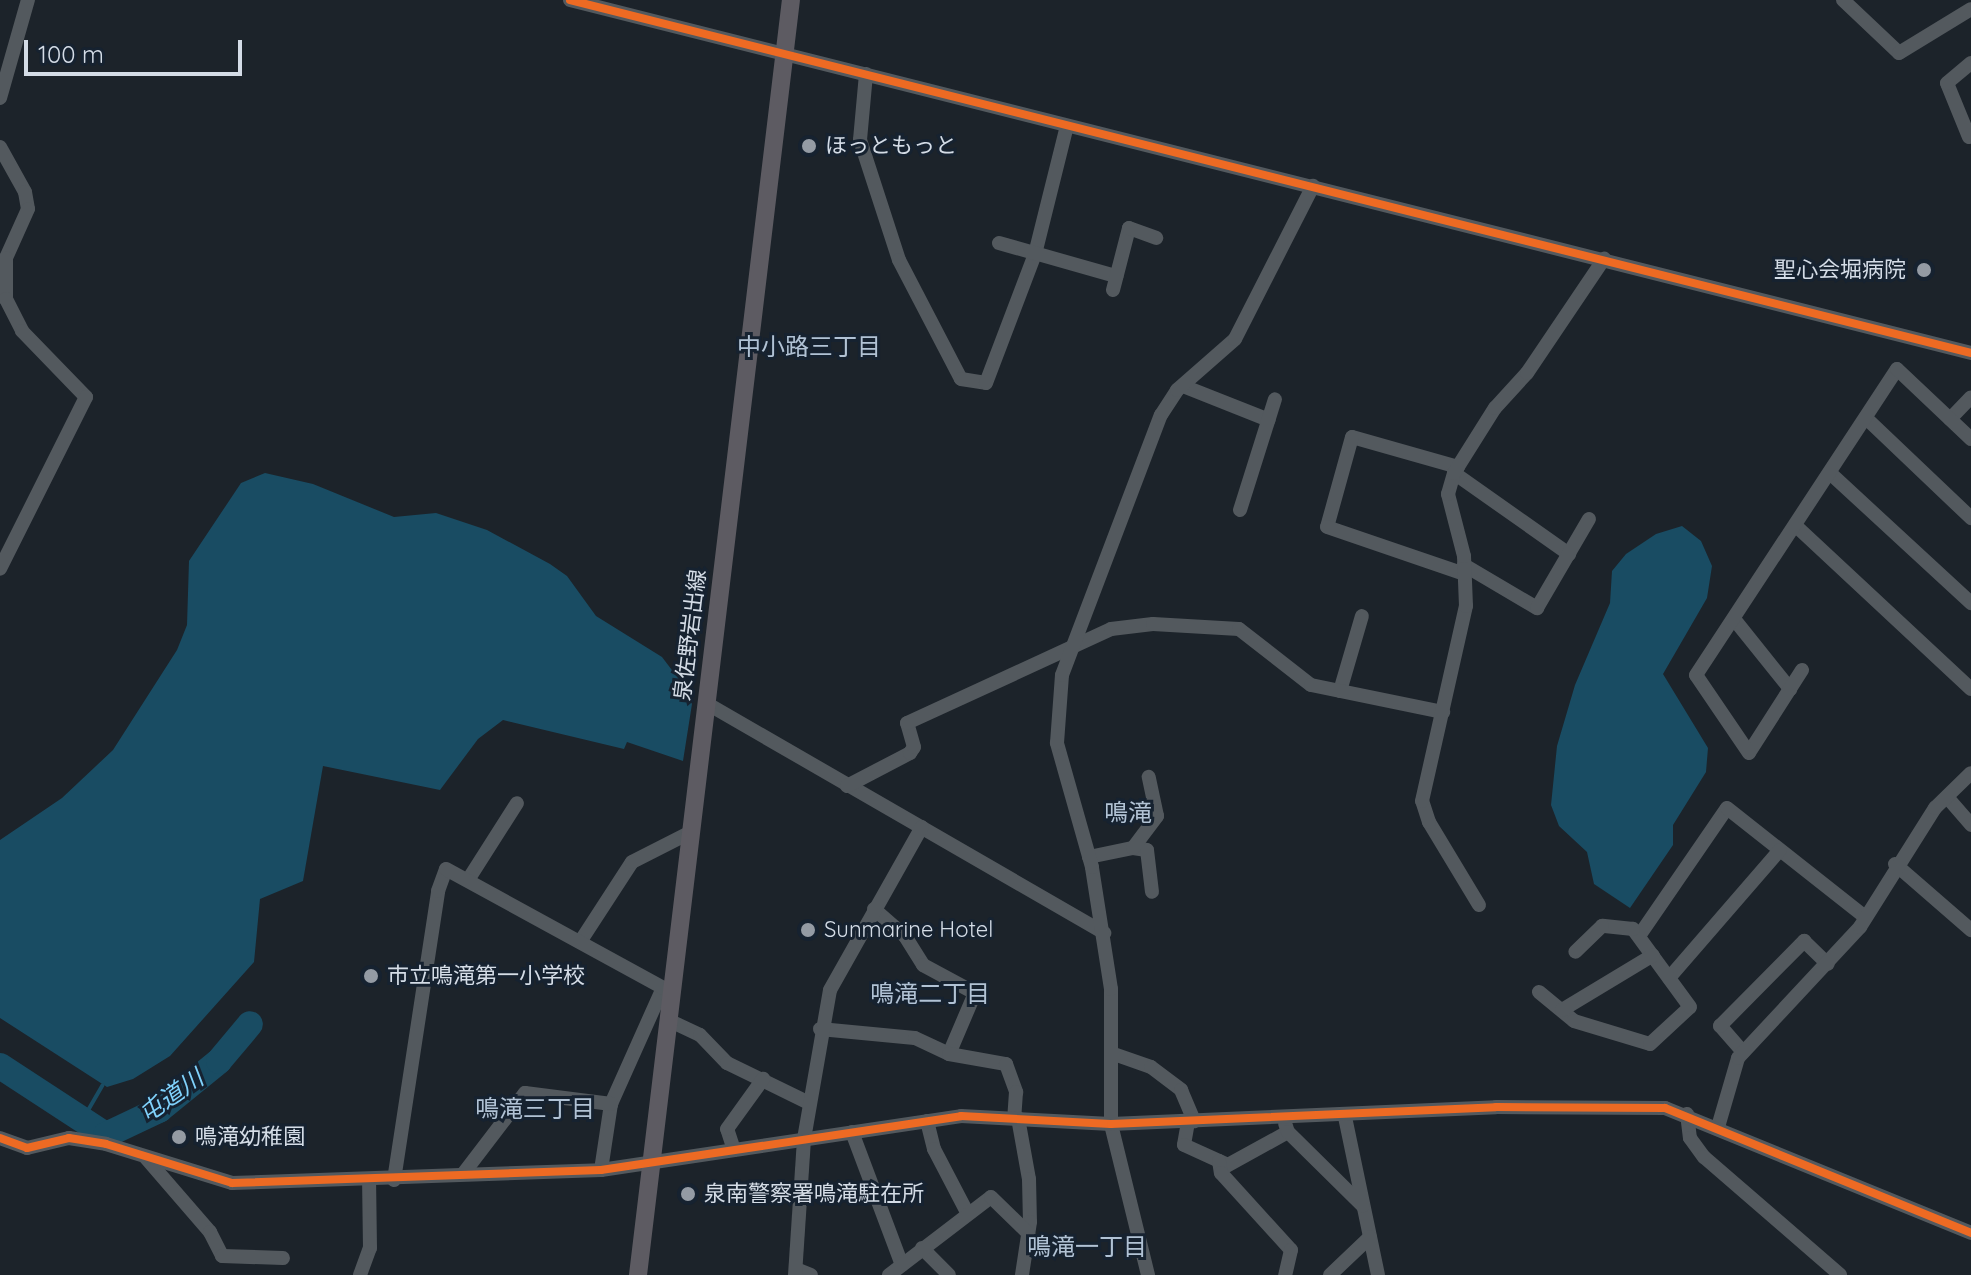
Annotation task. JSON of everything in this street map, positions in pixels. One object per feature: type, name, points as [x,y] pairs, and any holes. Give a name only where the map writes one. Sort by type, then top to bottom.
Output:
[{"type":"main road","name":"泉佐野岩出線","points":[[638,1275],[668,1020],[667,990],[706,703],[791,0]]},
{"type":"street","points":[[0,98],[28,0]]},
{"type":"street","points":[[570,0],[1971,353]]},
{"type":"street","points":[[1843,0],[1899,53],[1971,9]]},
{"type":"street","points":[[1969,137],[1947,83],[1971,63]]},
{"type":"street","points":[[866,74],[860,140],[899,260],[961,379],[986,383],[1035,254],[1067,126]]},
{"type":"street","points":[[0,147],[25,192],[28,209],[6,258],[6,299],[22,331],[86,397],[0,569]]},
{"type":"street","points":[[1148,1275],[1111,1124],[1111,989],[1089,857],[1057,743],[1062,675],[1161,415],[1183,386],[1235,339],[1313,186]]},
{"type":"street","points":[[999,243],[1115,283],[1129,228],[1156,238]]},
{"type":"street","points":[[1479,905],[1429,822],[1422,801],[1466,606],[1464,570],[1449,510],[1456,470],[1604,259]]},
{"type":"street","points":[[1802,670],[1749,753],[1696,675],[1897,369],[1971,439]]},
{"type":"street","points":[[1183,386],[1269,420]]},
{"type":"street","points":[[1950,419],[1971,397]]},
{"type":"street","points":[[1240,510],[1275,399]]},
{"type":"street","points":[[1867,419],[1971,518]]},
{"type":"street","points":[[1569,554],[1456,470],[1352,437],[1327,527],[1464,570],[1537,608],[1569,554],[1589,519]]},
{"type":"street","points":[[1830,473],[1971,603]]},
{"type":"street","points":[[1796,526],[1968,680]]},
{"type":"street","points":[[1340,691],[1362,616]]},
{"type":"street","points":[[1734,619],[1790,689]]},
{"type":"street","points":[[847,786],[910,753],[914,747],[907,723],[1111,629],[1223,625],[1239,629],[1296,677],[1340,691],[1443,712]]},
{"type":"street","points":[[706,703],[1104,933]]},
{"type":"street","points":[[1718,1127],[1743,1052],[1828,964],[1865,917],[1895,864],[1947,797],[1971,773]]},
{"type":"street","points":[[1133,848],[1157,816],[1149,777]]},
{"type":"street","points":[[1947,797],[1971,825]]},
{"type":"street","points":[[468,880],[517,803]]},
{"type":"street","points":[[1639,936],[1727,808],[1865,917]]},
{"type":"street","points":[[811,1275],[796,1272],[804,1139],[820,1029],[842,963],[922,827]]},
{"type":"street","points":[[580,942],[632,862],[689,833]]},
{"type":"street","points":[[1089,857],[1133,848],[1147,850],[1152,892]]},
{"type":"street","points":[[1669,978],[1780,850]]},
{"type":"street","points":[[1895,864],[1971,930]]},
{"type":"street","points":[[394,1180],[438,891],[446,869],[667,990],[611,1104],[601,1170]]},
{"type":"street","points":[[874,909],[905,936],[923,965],[975,993],[949,1054]]},
{"type":"street","points":[[1539,992],[1574,1021],[1650,1044],[1690,1007],[1633,929],[1602,926],[1575,952]]},
{"type":"street","points":[[1743,1052],[1720,1026],[1804,941],[1828,964]]},
{"type":"street","points":[[1562,1010],[1653,955]]},
{"type":"street","points":[[668,1020],[689,1027],[719,1058],[809,1103]]},
{"type":"street","points":[[820,1029],[915,1038],[949,1054],[1006,1064],[1015,1083],[1016,1118],[1029,1179],[1028,1233],[1022,1275]]},
{"type":"street","points":[[1111,1053],[1151,1067],[1181,1090],[1191,1122],[1184,1145],[1219,1161],[1236,1163],[1286,1126]]},
{"type":"street","points":[[734,1150],[727,1129],[763,1079]]},
{"type":"street","points":[[463,1174],[525,1093],[611,1104]]},
{"type":"street","points":[[0,1138],[39,1149],[69,1138],[144,1156],[232,1183],[394,1180],[463,1174],[601,1170],[927,1121],[1016,1118],[1111,1124],[1191,1122],[1286,1126],[1345,1117],[1496,1107],[1665,1108],[1687,1114],[1971,1233]]},
{"type":"street","points":[[1687,1114],[1690,1138],[1704,1157],[1840,1275]]},
{"type":"street","points":[[1345,1117],[1378,1275]]},
{"type":"street","points":[[927,1121],[934,1149],[967,1212]]},
{"type":"street","points":[[1286,1126],[1364,1207]]},
{"type":"street","points":[[852,1132],[902,1265]]},
{"type":"street","points":[[144,1156],[210,1232],[222,1256],[283,1258]]},
{"type":"street","points":[[1219,1161],[1221,1173],[1291,1250],[1285,1275]]},
{"type":"street","points":[[360,1275],[370,1248],[369,1180]]},
{"type":"street","points":[[889,1275],[967,1212],[991,1197],[1028,1233]]},
{"type":"street","points":[[1330,1275],[1370,1237]]},
{"type":"street","points":[[922,1248],[949,1275]]},
{"type":"water","points":[[265,473],[313,484],[394,517],[436,513],[487,530],[550,564],[567,576],[596,616],[662,657],[681,682],[692,704],[683,761],[627,742],[624,749],[503,720],[478,739],[440,790],[323,766],[303,881],[260,899],[254,962],[170,1056],[133,1079],[107,1087],[0,1018],[0,840],[62,798],[113,750],[177,650],[187,625],[189,561],[241,483]]},
{"type":"water","points":[[1682,526],[1701,541],[1712,566],[1707,598],[1663,674],[1708,748],[1706,772],[1673,825],[1673,845],[1630,908],[1594,884],[1587,852],[1559,826],[1551,805],[1557,746],[1575,685],[1610,603],[1612,571],[1626,554],[1656,534]]},
{"type":"waterway","name":"屯道川","points":[[0,1066],[106,1135],[159,1110],[219,1061],[250,1024]]},
{"type":"waterway","points":[[83,1119],[103,1085]]},
{"type":"cycle path","points":[[570,0],[1971,353]]},
{"type":"cycle path","points":[[0,1138],[27,1148],[69,1138],[106,1144],[232,1183],[601,1170],[961,1116],[1111,1124],[1496,1107],[1665,1108],[1971,1233]]},
{"type":"place","name":"ほっともっと","points":[[809,146]]},
{"type":"place","name":"聖心会堀病院","points":[[1924,270]]},
{"type":"place","name":"Sunmarine Hotel","points":[[808,930]]},
{"type":"place","name":"市立鳴滝第一小学校","points":[[371,976]]},
{"type":"place","name":"鳴滝幼稚園","points":[[179,1137]]},
{"type":"place","name":"泉南警察署鳴滝駐在所","points":[[688,1194]]},
{"type":"district","name":"中小路三丁目","points":[[809,347]]},
{"type":"district","name":"鳴滝","points":[[1128,813]]},
{"type":"district","name":"鳴滝二丁目","points":[[930,994]]},
{"type":"district","name":"鳴滝三丁目","points":[[535,1109]]},
{"type":"district","name":"鳴滝一丁目","points":[[1087,1247]]}]
